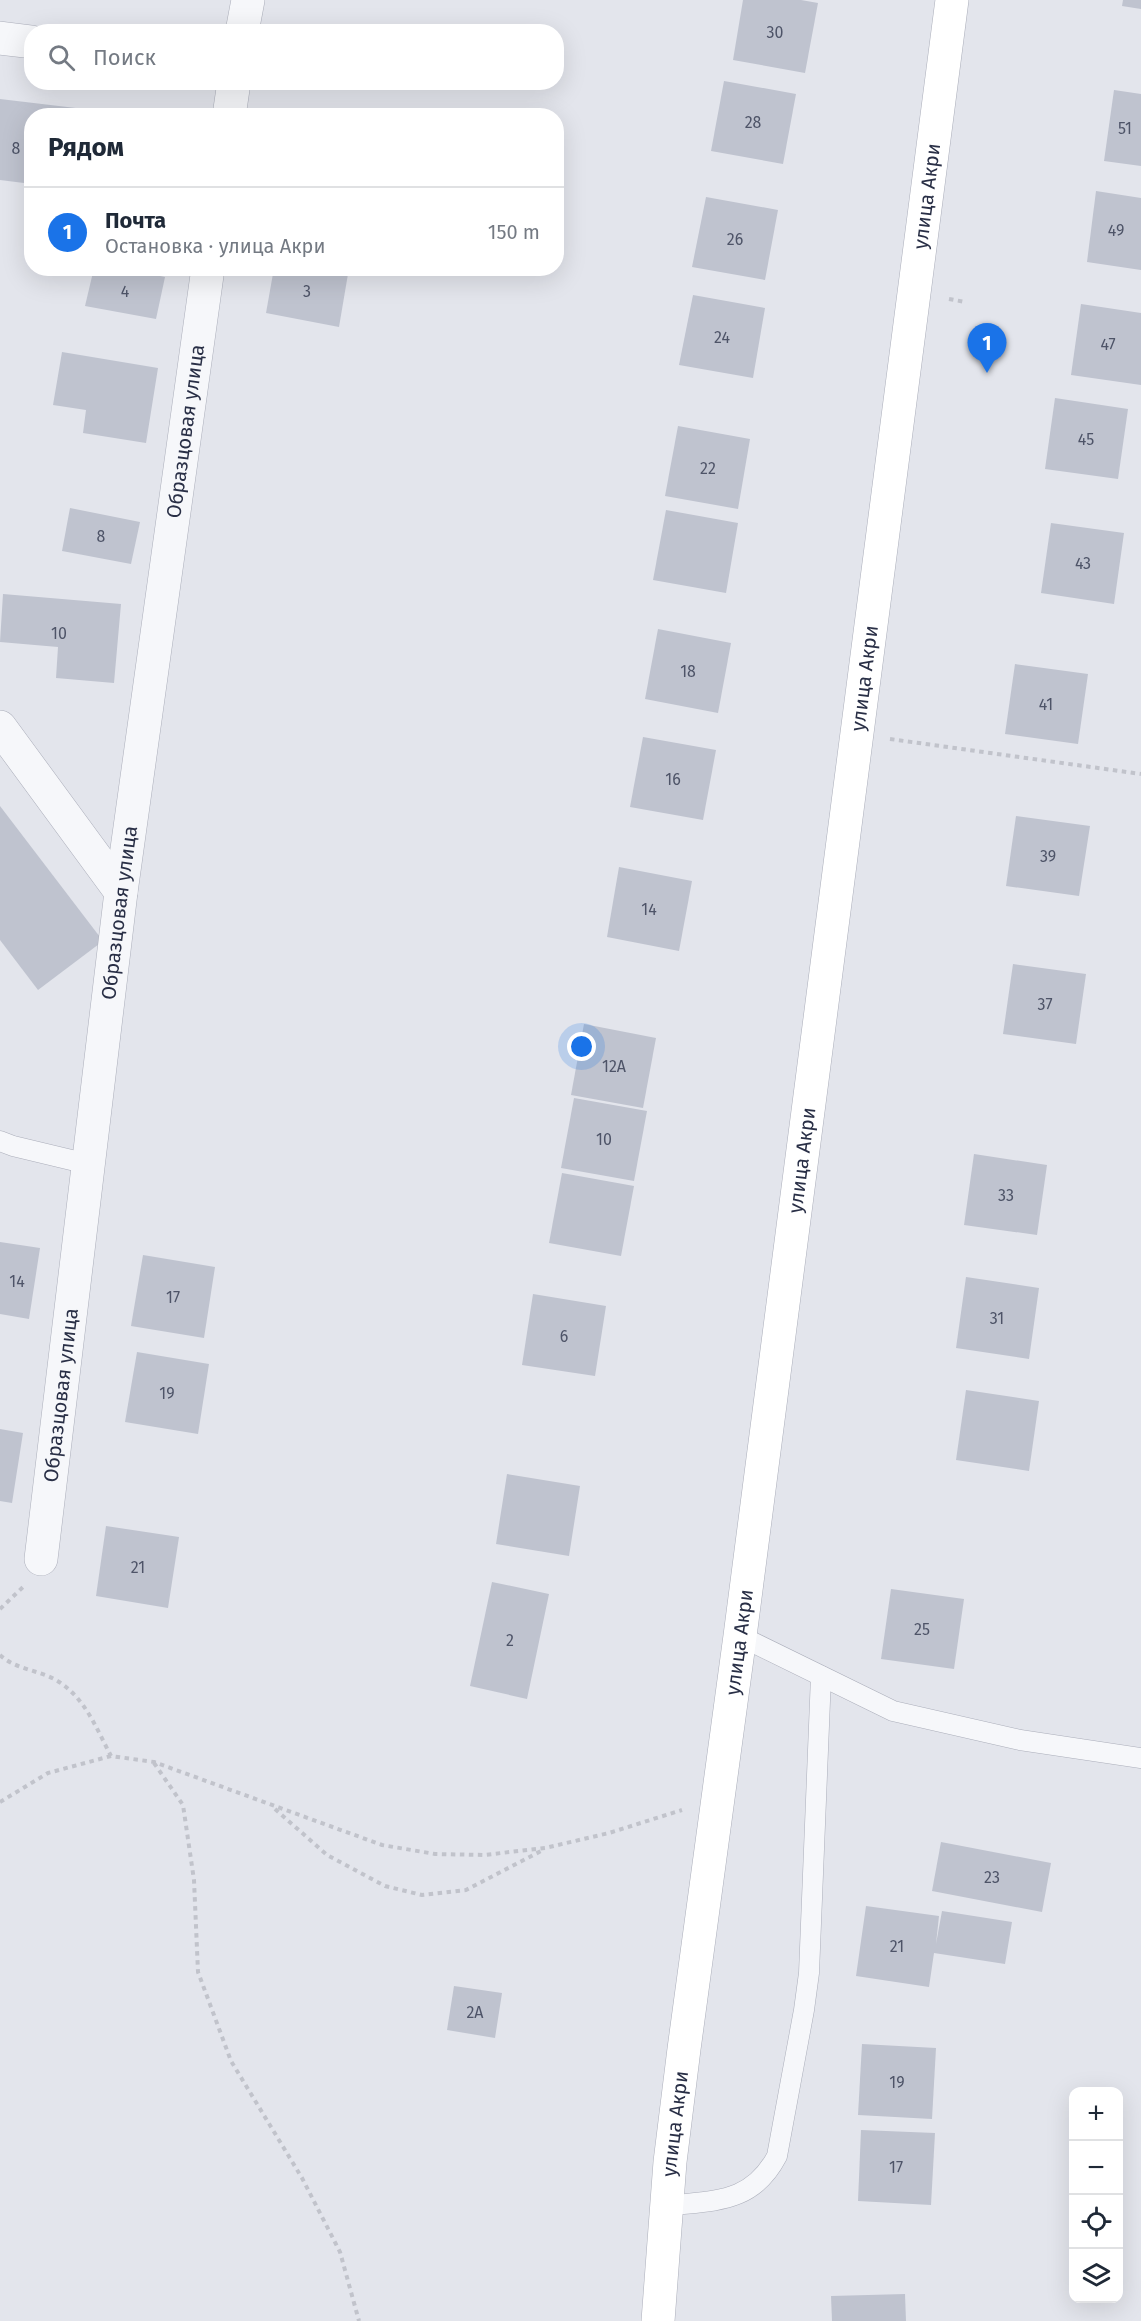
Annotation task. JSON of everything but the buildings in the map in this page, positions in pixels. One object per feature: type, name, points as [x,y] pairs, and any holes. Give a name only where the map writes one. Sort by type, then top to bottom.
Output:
[{"type":"main road","name":"улица Акри","points":[[658,2321],[666,2206],[684,2049],[740,1636],[952,0]]},
{"type":"street","points":[[244,24],[248,0]]},
{"type":"street","points":[[0,38],[24,41]]},
{"type":"street","points":[[230,108],[233,90]]},
{"type":"street","name":"Образцовая улица","points":[[41,1559],[121,892],[207,276]]},
{"type":"street","points":[[0,727],[121,892]]},
{"type":"lane","points":[[4,1144],[88,1164]]},
{"type":"lane","points":[[740,1636],[892,1711],[1020,1740],[1141,1758]]},
{"type":"lane","points":[[666,2206],[723,2199],[744,2192],[758,2183],[777,2156],[804,2010],[808,1973],[821,1676]]},
{"type":"path","points":[[857,735],[1141,774]]},
{"type":"path","points":[[0,1655],[8,1662],[56,1680],[73,1693],[86,1708],[111,1756]]},
{"type":"path","points":[[0,1802],[48,1773],[111,1756],[154,1762],[382,1845],[435,1854],[484,1855],[546,1848],[609,1833],[718,1798]]},
{"type":"path","points":[[154,1762],[183,1805],[194,1880],[198,1972],[231,2061],[302,2178],[334,2241],[359,2321]]},
{"type":"path","points":[[272,1806],[327,1855],[385,1886],[422,1895],[466,1890],[546,1848]]},
{"type":"place","name":"Почта","points":[[987,373]]}]
